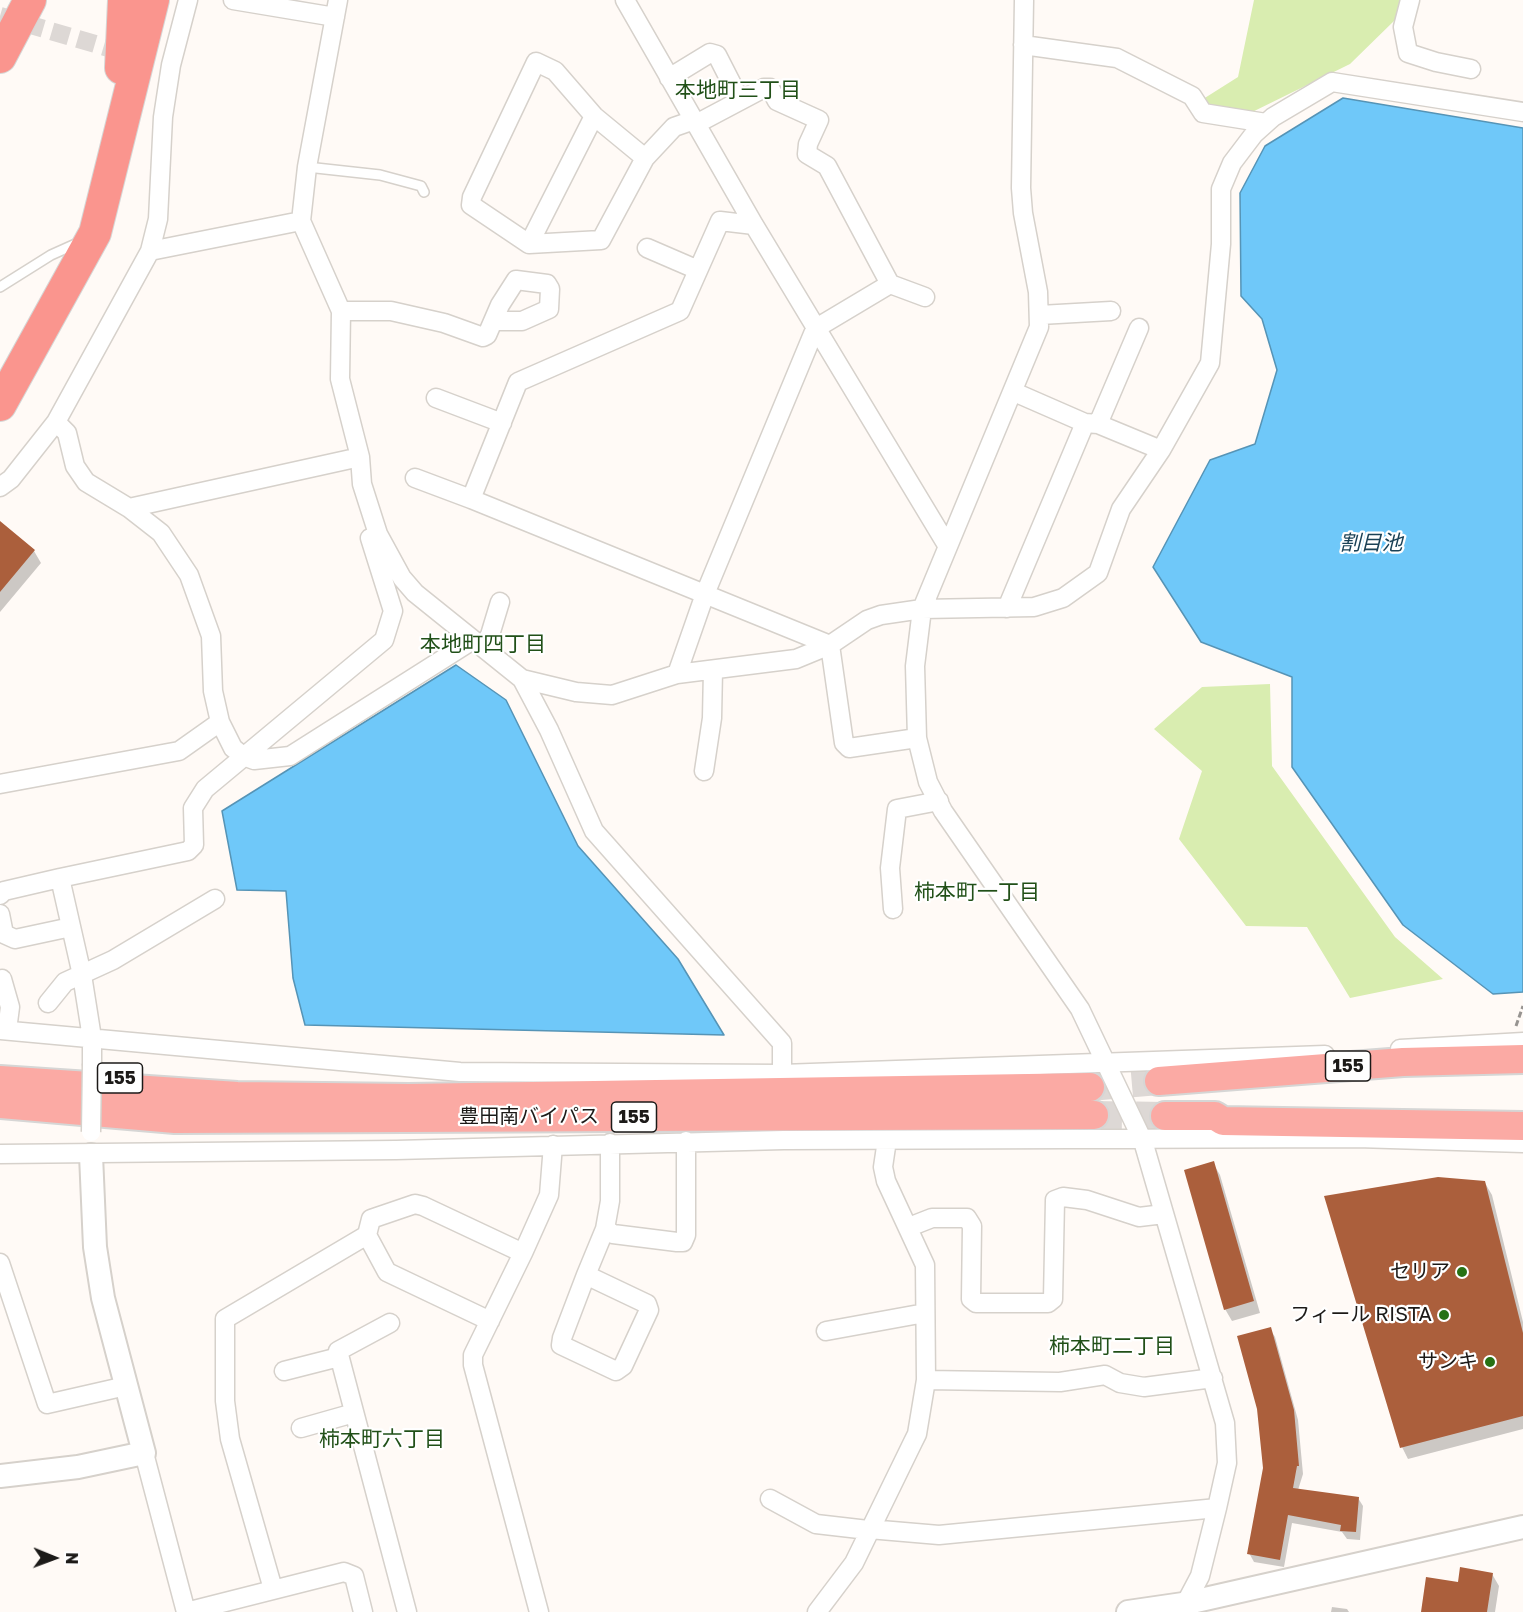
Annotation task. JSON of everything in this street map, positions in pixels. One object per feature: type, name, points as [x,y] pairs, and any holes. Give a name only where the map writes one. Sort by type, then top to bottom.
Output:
[{"type":"highway","points":[[0,16],[4,0]]},
{"type":"highway","points":[[0,57],[30,0]]},
{"type":"highway","points":[[116,151],[124,0]]},
{"type":"highway","points":[[0,405],[95,233],[153,0]]},
{"type":"highway","name":"155","points":[[1167,1082],[1403,1062],[1523,1059]]},
{"type":"highway","name":"155","points":[[0,1064],[110,1077],[217,1084],[237,1096]]},
{"type":"highway","name":"豊田南バイパス","points":[[0,1080],[237,1096],[1092,1101],[175,1119],[0,1104]]},
{"type":"highway","points":[[1165,1116],[1215,1116],[1223,1121],[1523,1126]]},
{"type":"highway","name":"155","points":[[0,1119],[112,1125],[175,1119]]},
{"type":"street","points":[[0,487],[11,479],[56,422],[150,251],[158,219],[163,117],[171,65],[188,0]]},
{"type":"street","points":[[233,0],[337,9],[307,166],[302,221],[340,311],[340,379],[360,457],[367,501],[378,534],[402,578],[428,606],[522,679],[549,730],[594,831],[782,1043],[782,1074]]},
{"type":"street","points":[[625,0],[754,225],[818,327],[947,545]]},
{"type":"street","points":[[1024,0],[1021,188],[1040,315],[1032,349],[947,545],[922,609],[915,666],[917,738],[928,782],[1080,1009],[1108,1063],[1143,1141],[1225,1423],[1227,1463],[1217,1508],[1200,1576],[1182,1608]]},
{"type":"street","points":[[1410,0],[1403,27],[1408,53],[1436,62],[1472,69]]},
{"type":"street","points":[[1023,45],[1117,58],[1192,96],[1203,113],[1266,123]]},
{"type":"street","points":[[669,78],[710,53],[717,56],[740,100]]},
{"type":"street","points":[[148,60],[171,65]]},
{"type":"street","points":[[645,158],[594,116],[555,71],[536,62],[472,197],[471,205],[529,244],[602,240],[645,158],[674,127],[695,122],[764,88],[770,88],[777,101],[819,120],[808,144],[807,154],[827,166],[890,284],[925,297]]},
{"type":"street","points":[[522,679],[576,693],[612,695],[677,674],[796,658],[830,645],[867,620],[889,614],[922,609],[1034,607],[1064,598],[1098,573],[1121,509],[1161,450],[1210,363],[1221,244],[1221,189],[1232,163],[1254,134],[1266,123],[1332,82],[1523,112]]},
{"type":"street","points":[[529,244],[594,116]]},
{"type":"street","points":[[150,251],[302,221]]},
{"type":"street","points":[[471,499],[518,382],[680,311],[720,221],[754,225]]},
{"type":"street","points":[[647,248],[698,270]]},
{"type":"street","points":[[677,674],[705,594],[818,327],[890,284]]},
{"type":"street","points":[[340,311],[391,311],[444,323],[483,337],[495,321]]},
{"type":"street","points":[[1040,315],[1111,311]]},
{"type":"street","points":[[1007,608],[1092,423],[1139,328]]},
{"type":"street","points":[[1014,392],[1161,450]]},
{"type":"street","points":[[436,398],[502,423]]},
{"type":"street","points":[[56,422],[67,433],[75,466],[86,482],[129,508],[161,533],[189,575],[211,636],[213,691],[220,722],[233,748],[243,756],[254,760],[290,756],[478,644],[490,635],[500,602]]},
{"type":"street","points":[[129,508],[360,457]]},
{"type":"street","points":[[415,478],[830,645]]},
{"type":"street","points":[[0,895],[4,891],[188,851],[194,845],[193,808],[205,789],[376,648],[388,633],[393,611],[363,515],[367,501]]},
{"type":"street","points":[[830,645],[844,743],[849,748],[917,738]]},
{"type":"street","points":[[704,771],[712,718],[713,670]]},
{"type":"street","points":[[0,784],[179,751],[220,722]]},
{"type":"street","points":[[892,909],[890,868],[897,808],[939,801]]},
{"type":"street","points":[[60,878],[82,975],[92,1038],[91,1155],[95,1247],[103,1298],[186,1612],[350,1572],[354,1576],[363,1612]]},
{"type":"street","points":[[48,1003],[65,982],[113,960],[214,899]]},
{"type":"street","points":[[0,914],[4,933],[15,939],[71,927]]},
{"type":"street","points":[[2,979],[10,1007],[3,1030],[460,1072],[782,1074],[1335,1055],[1520,1034]]},
{"type":"street","points":[[0,1154],[91,1155],[686,1141],[1143,1141],[1357,1138],[1523,1143]]},
{"type":"street","points":[[817,1612],[854,1563],[868,1530],[917,1434],[926,1380],[925,1265],[886,1181],[883,1167],[886,1140]]},
{"type":"street","points":[[604,1229],[613,1234],[683,1242],[686,1235],[686,1141]]},
{"type":"street","points":[[586,1275],[647,1304],[649,1310],[623,1366],[616,1371],[561,1344],[586,1275],[604,1229],[610,1201],[610,1143]]},
{"type":"street","points":[[539,1612],[473,1365],[474,1355],[549,1195],[552,1144]]},
{"type":"street","points":[[909,1227],[932,1218],[967,1218],[972,1226],[971,1299],[976,1303],[1048,1304],[1053,1299],[1055,1200],[1063,1197],[1087,1200],[1139,1217],[1164,1214]]},
{"type":"street","points":[[490,1321],[387,1272],[367,1235],[371,1219],[415,1204],[523,1253]]},
{"type":"street","points":[[273,1589],[230,1439],[225,1401],[225,1319],[367,1235]]},
{"type":"street","points":[[0,1263],[3,1283],[47,1404],[126,1386]]},
{"type":"street","points":[[826,1331],[925,1313]]},
{"type":"street","points":[[390,1323],[338,1351],[407,1612]]},
{"type":"street","points":[[284,1371],[339,1357]]},
{"type":"street","points":[[926,1380],[1060,1382],[1105,1375],[1120,1383],[1144,1387],[1213,1378]]},
{"type":"street","points":[[301,1428],[354,1413]]},
{"type":"street","points":[[0,1476],[78,1467],[144,1453]]},
{"type":"street","points":[[770,1499],[816,1524],[939,1535],[1217,1508]]},
{"type":"street","points":[[1128,1612],[1182,1608],[1523,1527]]},
{"type":"lane","points":[[307,166],[380,175],[421,186],[424,192]]},
{"type":"lane","points":[[0,287],[51,255],[95,233]]},
{"type":"path","points":[[1520,1034],[1523,1006]]},
{"type":"green space","points":[[1254,0],[1402,0],[1395,20],[1350,64],[1238,119],[1200,101],[1238,77]]},
{"type":"green space","points":[[1270,684],[1272,766],[1395,937],[1443,979],[1350,998],[1307,927],[1246,926],[1179,839],[1202,771],[1154,729],[1202,687]]},
{"type":"water","name":"割目池","points":[[1343,98],[1523,128],[1523,992],[1493,994],[1403,925],[1292,767],[1292,677],[1201,642],[1153,567],[1210,460],[1255,444],[1277,370],[1262,319],[1241,296],[1240,193],[1265,146]]},
{"type":"water","points":[[456,665],[506,700],[578,846],[678,959],[724,1035],[305,1025],[293,978],[286,891],[237,890],[222,811]]},
{"type":"building","points":[[0,521],[35,550],[0,592]]},
{"type":"building","points":[[1214,1161],[1254,1301],[1224,1310],[1184,1170]]},
{"type":"building","points":[[1438,1177],[1485,1181],[1523,1333],[1523,1416],[1400,1448],[1324,1196]]},
{"type":"building","points":[[1271,1327],[1294,1410],[1299,1466],[1297,1466],[1293,1488],[1359,1497],[1356,1532],[1340,1531],[1341,1525],[1288,1515],[1280,1560],[1247,1554],[1263,1468],[1257,1409],[1237,1336]]},
{"type":"building","points":[[1460,1567],[1493,1573],[1487,1612],[1421,1612],[1426,1577],[1458,1582]]},
{"type":"tunnel","points":[[0,16],[129,54]]},
{"type":"tunnel","points":[[1090,1087],[1159,1081]]},
{"type":"tunnel","points":[[1094,1115],[1165,1116]]},
{"type":"place","name":"セリア","points":[[1462,1272]]},
{"type":"place","name":"フィール RISTA","points":[[1444,1315]]},
{"type":"place","name":"サンキ","points":[[1490,1362]]},
{"type":"district","name":"本地町三丁目","points":[[738,90]]},
{"type":"district","name":"本地町四丁目","points":[[483,644]]},
{"type":"district","name":"柿本町一丁目","points":[[977,892]]},
{"type":"district","name":"柿本町二丁目","points":[[1112,1346]]},
{"type":"district","name":"柿本町六丁目","points":[[382,1439]]}]
